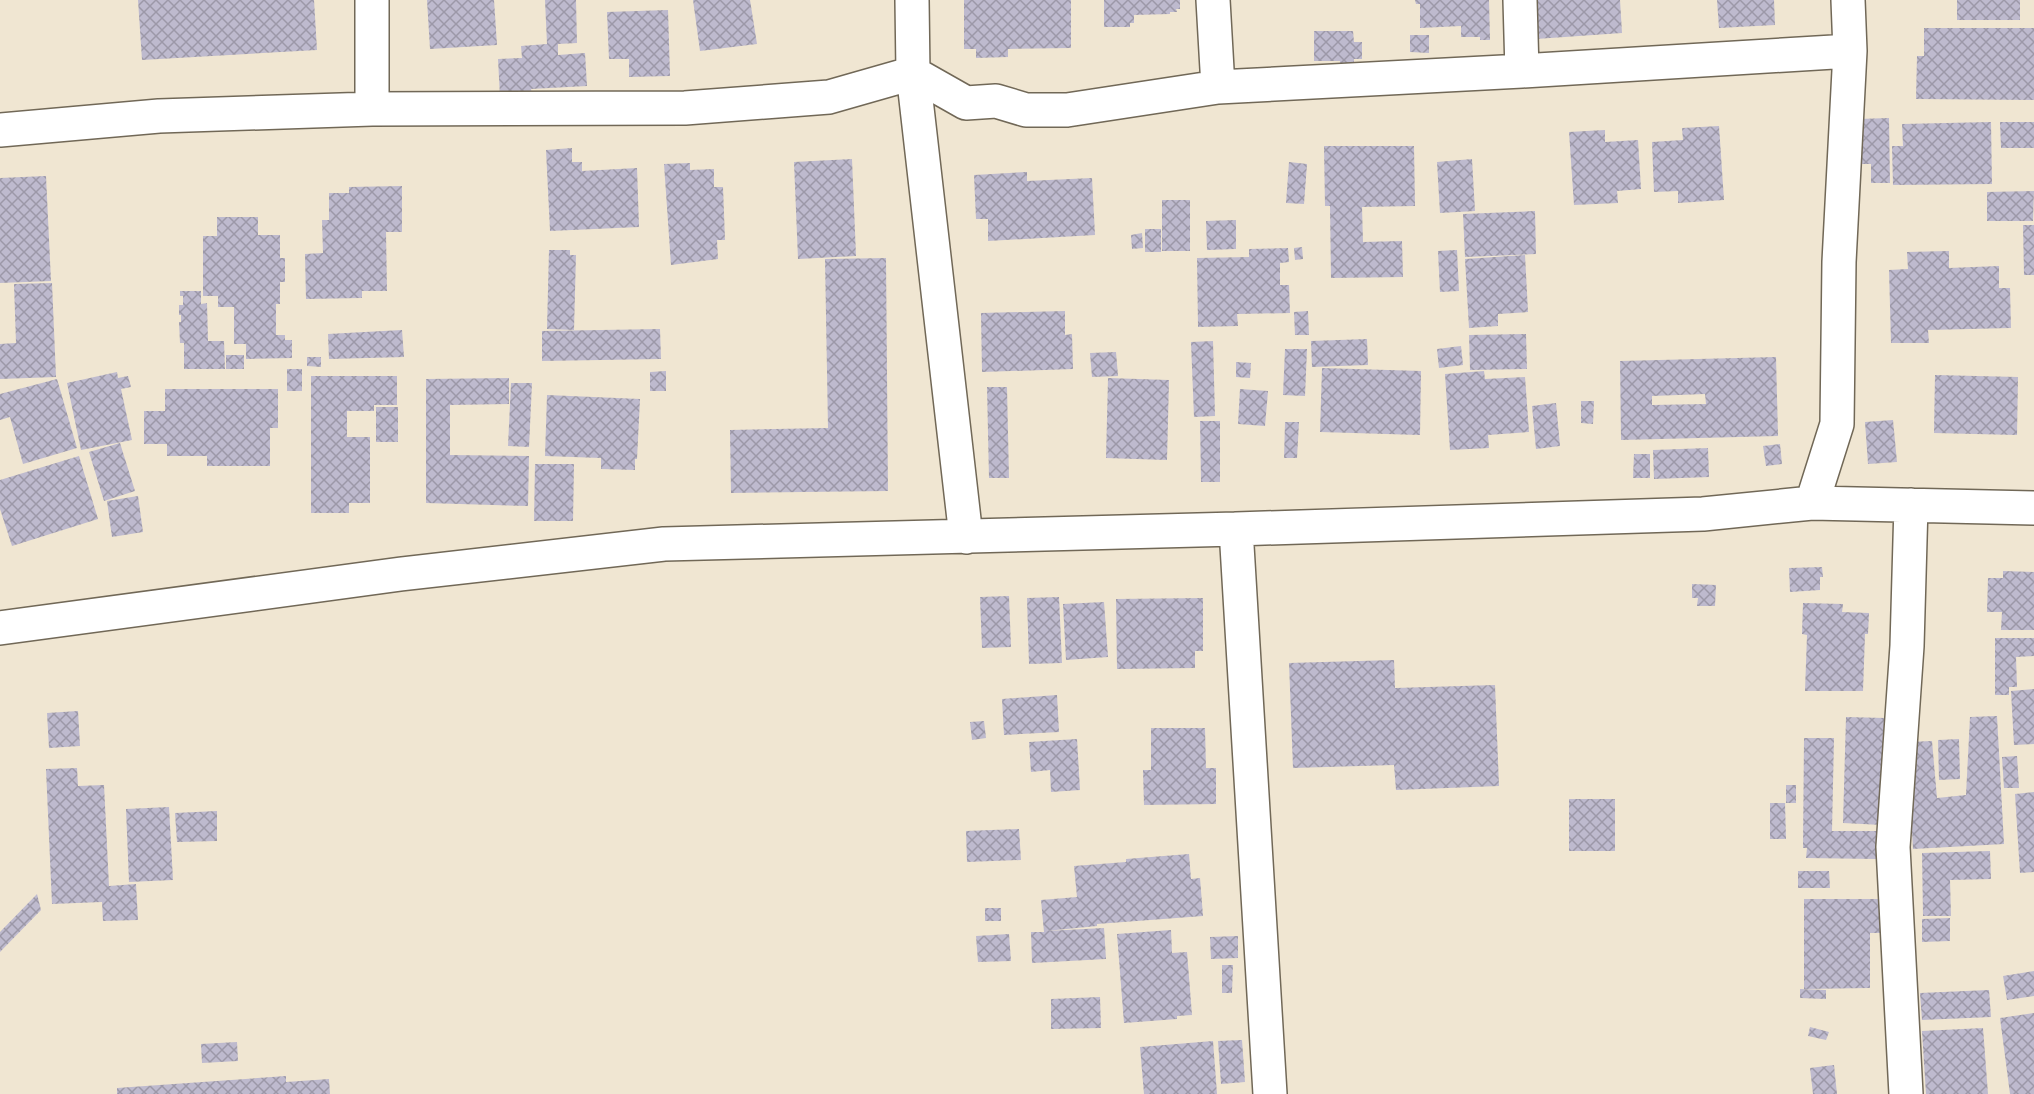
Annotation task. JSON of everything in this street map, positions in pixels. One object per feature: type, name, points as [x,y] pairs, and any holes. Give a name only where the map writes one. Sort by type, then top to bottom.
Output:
[{"type":"street","points":[[372,0],[372,109]]},
{"type":"street","points":[[912,0],[913,73],[966,537]]},
{"type":"street","points":[[1213,0],[1218,87]]},
{"type":"street","points":[[1520,0],[1522,71]]},
{"type":"street","points":[[1812,503],[1837,424],[1839,262],[1850,51],[1848,0]]},
{"type":"street","points":[[0,130],[159,116],[372,109],[685,108],[829,97],[913,73],[966,103],[996,100],[1026,110],[1066,111],[1218,87],[1850,51]]},
{"type":"street","points":[[0,628],[401,574],[664,544],[1704,514],[1812,503],[2034,508]]},
{"type":"street","points":[[1906,1094],[1893,847],[1906,646],[1911,505]]},
{"type":"street","points":[[1236,529],[1270,1094]]},
{"type":"building","points":[[138,0],[314,0],[317,50],[142,60]]},
{"type":"building","points":[[427,0],[494,0],[497,45],[430,49]]},
{"type":"building","points":[[545,0],[576,0],[577,43],[558,44],[558,55],[585,53],[587,86],[531,89],[532,95],[500,97],[498,59],[522,58],[521,46],[547,44]]},
{"type":"building","points":[[693,0],[750,0],[757,44],[700,51]]},
{"type":"building","points":[[964,0],[1071,0],[1071,48],[1008,49],[1008,57],[976,58],[976,49],[964,49]]},
{"type":"building","points":[[1104,0],[1180,0],[1180,9],[1170,14],[1134,15],[1134,23],[1130,23],[1130,27],[1104,27]]},
{"type":"building","points":[[1415,0],[1489,0],[1490,40],[1480,40],[1480,37],[1461,37],[1461,26],[1420,28],[1420,4],[1416,4]]},
{"type":"building","points":[[1533,0],[1620,0],[1622,33],[1536,39]]},
{"type":"building","points":[[1717,0],[1774,0],[1775,25],[1719,28]]},
{"type":"building","points":[[1957,0],[2020,0],[2020,20],[1957,20]]},
{"type":"building","points":[[668,10],[670,76],[629,77],[629,59],[609,59],[607,12]]},
{"type":"building","points":[[1924,28],[2034,28],[2034,100],[1916,99],[1917,56],[1924,56]]},
{"type":"building","points":[[1314,31],[1353,31],[1354,42],[1362,42],[1362,59],[1354,59],[1354,65],[1340,65],[1340,61],[1314,61]]},
{"type":"building","points":[[1410,35],[1429,35],[1429,53],[1410,52]]},
{"type":"building","points":[[1889,118],[1890,183],[1871,183],[1871,164],[1859,164],[1859,119]]},
{"type":"building","points":[[1991,122],[1992,184],[1893,185],[1892,146],[1903,146],[1902,124]]},
{"type":"building","points":[[2000,122],[2034,122],[2034,148],[2001,148]]},
{"type":"building","points":[[1719,126],[1724,200],[1678,203],[1678,191],[1654,192],[1652,142],[1683,140],[1682,128]]},
{"type":"building","points":[[1605,130],[1605,142],[1638,140],[1641,189],[1617,191],[1618,203],[1574,205],[1569,132]]},
{"type":"building","points":[[1324,146],[1414,146],[1415,206],[1362,207],[1363,242],[1402,241],[1403,277],[1331,278],[1330,206],[1325,206]]},
{"type":"building","points":[[572,148],[572,162],[582,162],[582,171],[637,168],[639,227],[550,231],[546,150]]},
{"type":"building","points":[[852,159],[856,256],[798,259],[794,162]]},
{"type":"building","points":[[1472,159],[1475,211],[1440,213],[1437,162]]},
{"type":"building","points":[[1289,162],[1307,164],[1304,204],[1286,203]]},
{"type":"building","points":[[690,163],[690,170],[714,169],[714,187],[723,187],[725,240],[717,240],[718,259],[671,265],[664,164]]},
{"type":"building","points":[[1027,172],[1027,181],[1092,178],[1095,235],[988,241],[988,219],[976,219],[974,175]]},
{"type":"building","points":[[46,176],[51,281],[0,283],[0,178]]},
{"type":"building","points":[[402,186],[402,232],[386,232],[387,291],[362,291],[362,298],[306,299],[305,254],[323,253],[322,220],[329,220],[329,193],[349,193],[349,187]]},
{"type":"building","points":[[2034,191],[2033,221],[1987,221],[1987,192]]},
{"type":"building","points":[[1162,200],[1190,200],[1190,251],[1162,251]]},
{"type":"building","points":[[1535,211],[1536,254],[1465,257],[1463,214]]},
{"type":"building","points":[[217,217],[258,217],[258,235],[280,235],[280,258],[285,258],[285,282],[280,282],[280,304],[276,304],[276,335],[285,335],[285,340],[292,340],[292,358],[246,359],[246,344],[234,344],[234,307],[218,307],[218,296],[203,296],[203,236],[217,236]]},
{"type":"building","points":[[1236,220],[1236,249],[1207,250],[1206,221]]},
{"type":"building","points":[[2023,225],[2034,225],[2034,275],[2024,275]]},
{"type":"building","points":[[1145,229],[1161,229],[1161,252],[1145,252]]},
{"type":"building","points":[[1142,233],[1143,248],[1132,249],[1131,235]]},
{"type":"building","points":[[1302,247],[1303,259],[1295,260],[1294,248]]},
{"type":"building","points":[[1288,248],[1289,262],[1280,263],[1280,285],[1289,285],[1290,313],[1237,314],[1238,326],[1198,327],[1197,258],[1249,257],[1249,249]]},
{"type":"building","points":[[549,250],[570,250],[570,255],[576,255],[574,330],[547,329]]},
{"type":"building","points":[[1457,250],[1459,291],[1440,292],[1438,251]]},
{"type":"building","points":[[1949,251],[1949,268],[1999,266],[1999,288],[2010,288],[2011,328],[1928,330],[1929,343],[1891,343],[1889,270],[1908,269],[1907,252]]},
{"type":"building","points":[[1525,255],[1528,312],[1498,314],[1498,326],[1469,328],[1465,259]]},
{"type":"building","points":[[886,258],[888,491],[731,493],[730,430],[828,428],[825,259]]},
{"type":"building","points":[[52,283],[56,377],[0,379],[0,344],[16,343],[14,284]]},
{"type":"building","points":[[180,291],[201,291],[201,304],[207,303],[208,341],[224,341],[225,369],[184,369],[184,343],[180,343],[179,322],[181,322],[181,315],[179,315],[179,305],[183,305],[183,296],[180,296]]},
{"type":"building","points":[[1065,311],[1065,335],[1072,334],[1073,369],[982,372],[981,313]]},
{"type":"building","points":[[1308,311],[1309,335],[1295,335],[1294,312]]},
{"type":"building","points":[[660,329],[661,359],[542,361],[542,331]]},
{"type":"building","points":[[402,330],[404,357],[329,359],[328,334]]},
{"type":"building","points":[[1526,334],[1527,369],[1470,370],[1469,335]]},
{"type":"building","points":[[1367,339],[1368,365],[1312,367],[1311,341]]},
{"type":"building","points":[[1213,341],[1215,416],[1194,417],[1191,342]]},
{"type":"building","points":[[1461,346],[1463,365],[1439,368],[1437,349]]},
{"type":"building","points":[[1285,349],[1307,349],[1305,396],[1283,395]]},
{"type":"building","points":[[1116,352],[1118,376],[1092,377],[1090,353]]},
{"type":"building","points":[[226,355],[244,355],[244,369],[226,369]]},
{"type":"building","points":[[307,357],[321,357],[321,367],[307,366]]},
{"type":"building","points":[[1776,357],[1778,436],[1621,440],[1620,361]],"holes":[[[1705,394],[1706,404],[1652,405],[1652,396]]]},
{"type":"building","points":[[1236,362],[1251,363],[1250,378],[1236,377]]},
{"type":"building","points":[[1322,368],[1421,371],[1420,435],[1320,432]]},
{"type":"building","points":[[287,369],[302,369],[302,391],[287,391]]},
{"type":"building","points":[[666,371],[666,391],[650,391],[650,372]]},
{"type":"building","points":[[1484,371],[1485,379],[1525,377],[1529,432],[1488,435],[1489,448],[1450,450],[1445,374]]},
{"type":"building","points":[[117,372],[118,378],[128,376],[131,387],[121,389],[132,440],[81,450],[67,383]]},
{"type":"building","points":[[1935,375],[2018,377],[2017,435],[1934,433]]},
{"type":"building","points":[[311,376],[397,376],[397,405],[374,405],[374,411],[347,411],[347,437],[370,437],[370,503],[349,503],[349,513],[311,513]]},
{"type":"building","points":[[509,378],[509,404],[450,405],[450,455],[529,456],[528,506],[426,503],[426,379]]},
{"type":"building","points":[[1108,378],[1169,380],[1167,460],[1106,458]]},
{"type":"building","points":[[57,379],[77,448],[23,464],[10,417],[0,420],[0,394]]},
{"type":"building","points":[[511,383],[532,383],[529,447],[508,446]]},
{"type":"building","points":[[987,387],[1007,387],[1009,478],[989,478]]},
{"type":"building","points":[[165,389],[278,389],[278,428],[270,428],[270,466],[207,466],[207,456],[167,456],[167,444],[144,444],[144,411],[165,411]]},
{"type":"building","points":[[1240,389],[1268,391],[1265,426],[1238,424]]},
{"type":"building","points":[[547,395],[640,399],[635,470],[601,469],[601,458],[545,456]]},
{"type":"building","points":[[1581,401],[1594,401],[1593,424],[1581,423]]},
{"type":"building","points":[[1556,403],[1560,446],[1536,449],[1532,406]]},
{"type":"building","points":[[376,407],[398,407],[398,442],[376,442]]},
{"type":"building","points":[[1893,420],[1897,462],[1868,464],[1865,422]]},
{"type":"building","points":[[1200,421],[1220,421],[1220,482],[1201,482]]},
{"type":"building","points":[[1285,422],[1299,422],[1297,458],[1284,458]]},
{"type":"building","points":[[120,443],[135,491],[104,501],[89,452]]},
{"type":"building","points":[[1780,444],[1782,464],[1766,466],[1763,446]]},
{"type":"building","points":[[1708,448],[1709,477],[1654,479],[1653,450]]},
{"type":"building","points":[[1634,454],[1650,454],[1650,478],[1633,478]]},
{"type":"building","points":[[79,456],[98,519],[12,546],[0,509],[0,480]]},
{"type":"building","points":[[535,464],[574,464],[573,521],[534,521]]},
{"type":"building","points":[[138,496],[143,532],[112,537],[107,501]]},
{"type":"building","points":[[1822,567],[1823,577],[1820,577],[1820,590],[1790,592],[1789,568]]},
{"type":"building","points":[[2003,571],[2034,572],[2034,630],[2001,630],[2002,612],[1987,612],[1988,578],[2003,578]]},
{"type":"building","points":[[1692,584],[1716,585],[1715,606],[1697,606],[1698,598],[1692,598]]},
{"type":"building","points":[[1009,596],[1011,647],[982,648],[980,597]]},
{"type":"building","points":[[1059,597],[1062,663],[1029,664],[1027,598]]},
{"type":"building","points":[[1203,598],[1203,651],[1195,651],[1195,668],[1117,669],[1116,599]]},
{"type":"building","points":[[1104,602],[1108,657],[1066,660],[1063,604]]},
{"type":"building","points":[[1803,603],[1843,604],[1842,612],[1869,613],[1868,634],[1865,634],[1863,691],[1805,691],[1807,635],[1802,634]]},
{"type":"building","points":[[1995,638],[2034,638],[2034,656],[2016,657],[2017,687],[2009,687],[2009,695],[1995,695]]},
{"type":"building","points":[[1394,660],[1395,688],[1495,685],[1499,786],[1396,790],[1394,765],[1293,768],[1289,663]]},
{"type":"building","points":[[2034,689],[2034,744],[2014,745],[2011,691]]},
{"type":"building","points":[[1057,695],[1059,732],[1004,735],[1002,699]]},
{"type":"building","points":[[78,711],[80,746],[49,748],[47,713]]},
{"type":"building","points":[[1997,716],[2004,844],[1913,849],[1907,742],[1932,741],[1937,798],[1966,795],[1970,717]]},
{"type":"building","points":[[1846,717],[1885,718],[1882,825],[1843,823]]},
{"type":"building","points":[[984,721],[986,738],[972,740],[970,722]]},
{"type":"building","points":[[1151,728],[1205,728],[1206,768],[1216,768],[1216,804],[1144,805],[1143,770],[1151,770]]},
{"type":"building","points":[[1804,738],[1834,738],[1832,831],[1876,831],[1876,859],[1806,858],[1807,848],[1803,848]]},
{"type":"building","points":[[1077,739],[1080,790],[1051,792],[1050,770],[1031,772],[1029,742]]},
{"type":"building","points":[[1959,739],[1960,779],[1939,780],[1938,740]]},
{"type":"building","points":[[2017,756],[2019,788],[2004,788],[2002,757]]},
{"type":"building","points":[[77,768],[78,786],[104,785],[109,886],[136,884],[138,920],[103,921],[102,902],[52,904],[46,769]]},
{"type":"building","points":[[1786,785],[1796,785],[1796,803],[1786,803]]},
{"type":"building","points":[[2034,792],[2034,872],[2020,873],[2015,794]]},
{"type":"building","points":[[1569,799],[1615,799],[1615,851],[1569,851]]},
{"type":"building","points":[[1770,803],[1785,803],[1786,839],[1770,839]]},
{"type":"building","points":[[169,807],[173,880],[129,882],[126,809]]},
{"type":"building","points":[[217,811],[217,841],[177,842],[175,813]]},
{"type":"building","points":[[1019,829],[1021,860],[967,862],[966,831]]},
{"type":"building","points":[[1990,851],[1991,879],[1950,880],[1951,916],[1923,916],[1922,853]]},
{"type":"building","points":[[1189,854],[1191,879],[1200,878],[1203,916],[1097,924],[1097,926],[1046,931],[1104,928],[1106,959],[1032,963],[1031,932],[1044,932],[1041,900],[1077,897],[1074,866]]},
{"type":"building","points":[[1798,871],[1829,871],[1830,888],[1798,888]]},
{"type":"building","points":[[37,894],[41,910],[0,952],[0,932]]},
{"type":"building","points":[[1804,899],[1881,899],[1881,933],[1870,933],[1870,988],[1804,989]]},
{"type":"building","points":[[985,908],[1001,908],[1001,921],[985,921]]},
{"type":"building","points":[[1950,918],[1950,941],[1922,942],[1922,919]]},
{"type":"building","points":[[1171,930],[1172,953],[1187,952],[1192,1015],[1177,1016],[1177,1019],[1124,1023],[1117,934]]},
{"type":"building","points":[[1009,934],[1011,961],[978,962],[976,936]]},
{"type":"building","points":[[1238,936],[1238,958],[1211,959],[1210,937]]},
{"type":"building","points":[[1222,965],[1233,965],[1232,993],[1222,993]]},
{"type":"building","points":[[2034,971],[2034,996],[2007,1000],[2003,976]]},
{"type":"building","points":[[1800,989],[1826,990],[1826,999],[1800,998]]},
{"type":"building","points":[[1989,990],[1991,1017],[1922,1020],[1920,993]]},
{"type":"building","points":[[1100,997],[1101,1028],[1051,1029],[1051,999]]},
{"type":"building","points":[[2034,1013],[2034,1094],[2010,1094],[2000,1018]]},
{"type":"building","points":[[1810,1027],[1829,1032],[1826,1040],[1808,1036]]},
{"type":"building","points":[[1983,1028],[1988,1094],[1926,1094],[1922,1031]]},
{"type":"building","points":[[1242,1040],[1245,1082],[1221,1084],[1218,1041]]},
{"type":"building","points":[[1213,1041],[1217,1094],[1144,1094],[1140,1047]]},
{"type":"building","points":[[237,1042],[238,1061],[202,1063],[201,1044]]},
{"type":"building","points":[[1834,1065],[1837,1094],[1813,1094],[1810,1068]]},
{"type":"building","points":[[286,1076],[286,1082],[329,1079],[330,1094],[117,1094],[117,1088]]}]
